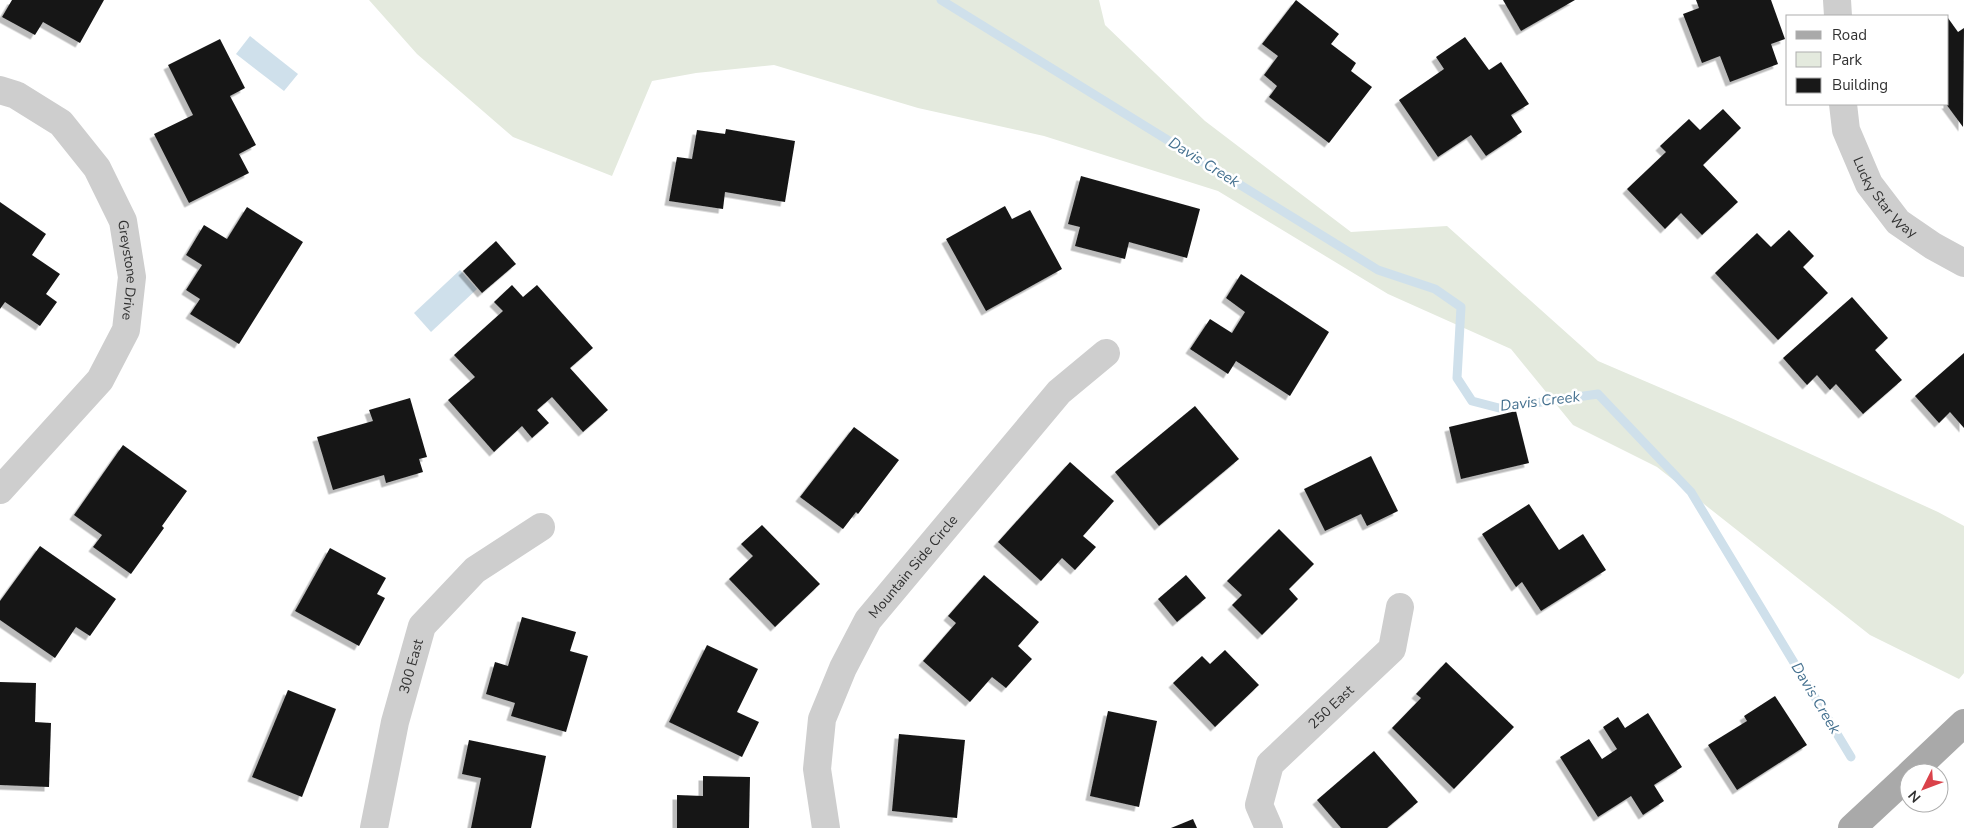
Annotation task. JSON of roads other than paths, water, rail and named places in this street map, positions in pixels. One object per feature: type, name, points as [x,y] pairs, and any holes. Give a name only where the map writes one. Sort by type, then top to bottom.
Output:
[{"type":"main road","points":[[1922,763],[1964,723]]},
{"type":"main road","points":[[1852,828],[1899,784]]},
{"type":"street","points":[[1837,0],[1838,15]]},
{"type":"street","name":"Greystone Drive","points":[[0,90],[16,95],[62,123],[97,168],[123,221],[132,277],[126,330],[100,380],[0,490]]},
{"type":"street","name":"Lucky Star Way","points":[[1843,105],[1846,130],[1869,184],[1898,222],[1932,246],[1964,263]]},
{"type":"street","name":"Mountain Side Circle","points":[[826,828],[817,769],[822,719],[843,668],[868,620],[1059,392],[1106,353]]},
{"type":"street","name":"300 East","points":[[374,828],[394,722],[422,626],[474,570],[541,527]]},
{"type":"street","name":"250 East","points":[[1264,817],[1270,764],[1392,649],[1400,607]]},
{"type":"water","points":[[250,36],[298,74],[284,91],[236,54]]},
{"type":"water","points":[[460,270],[477,289],[431,332],[414,313]]},
{"type":"waterway","name":"Davis Creek","points":[[941,0],[1378,270],[1435,289],[1461,307],[1457,378],[1472,401],[1499,408],[1598,394],[1691,492],[1851,757]]}]
